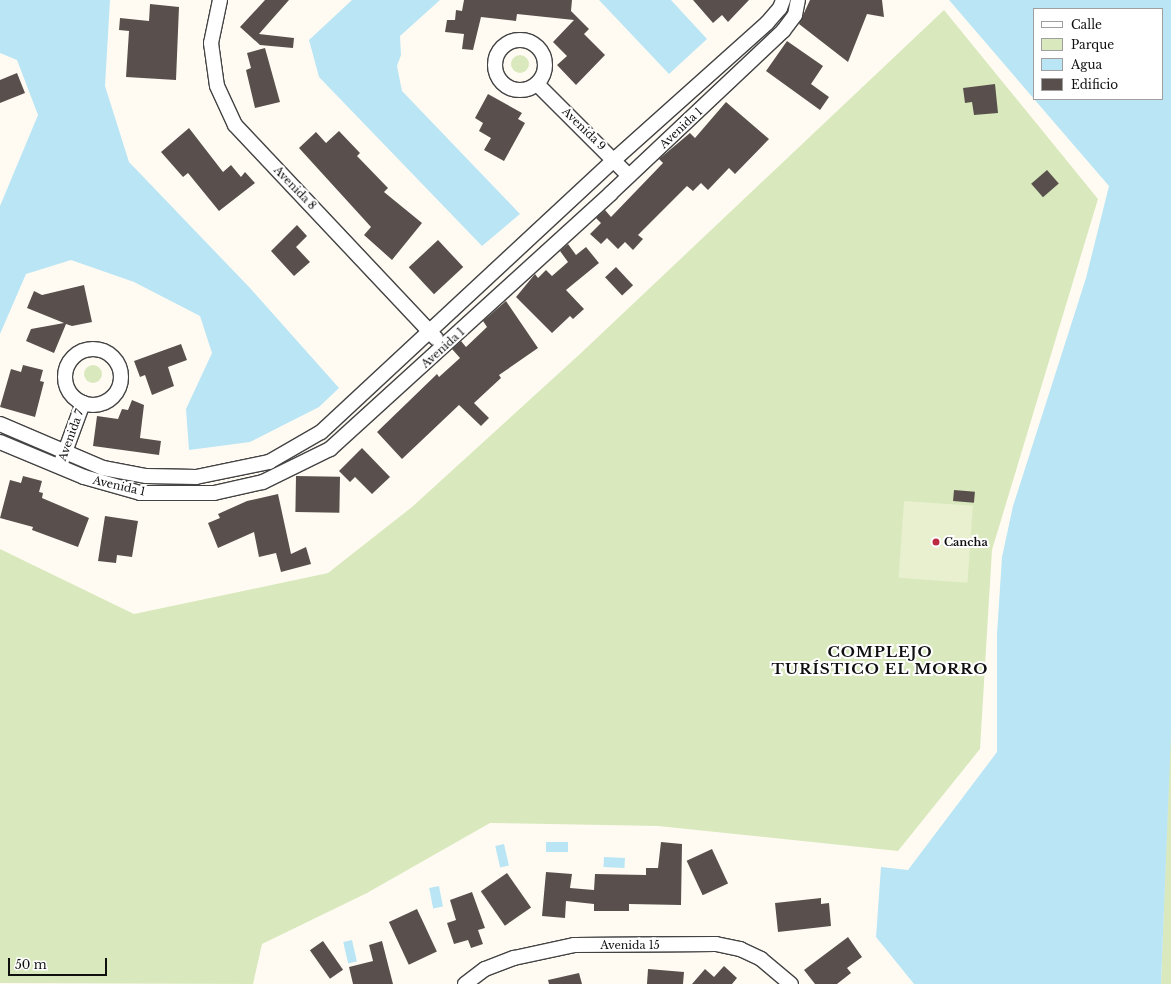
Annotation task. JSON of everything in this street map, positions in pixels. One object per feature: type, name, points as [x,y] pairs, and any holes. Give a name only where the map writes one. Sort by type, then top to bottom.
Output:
[{"type":"street","name":"Avenida 8","points":[[220,0],[211,44],[217,86],[235,125],[431,331],[444,347]]},
{"type":"street","name":"Avenida 1","points":[[0,424],[103,468],[177,479],[246,468],[281,454],[321,432],[615,159],[767,23],[780,8],[783,0]]},
{"type":"street","name":"Avenida 1","points":[[0,442],[109,486],[140,493],[214,493],[263,482],[330,449],[553,247],[783,31],[795,15],[798,0]]},
{"type":"street","points":[[700,83],[712,98]]},
{"type":"street","name":"Avenida 9","points":[[537,84],[615,159],[629,176]]},
{"type":"street","points":[[539,230],[553,247]]},
{"type":"street","name":"Avenida 7","points":[[59,467],[83,402]]},
{"type":"street","points":[[281,454],[287,471]]},
{"type":"street","name":"Avenida 15","points":[[466,984],[485,970],[514,958],[574,945],[716,944],[740,949],[761,959],[791,984]]},
{"type":"green space","points":[[944,10],[1098,199],[992,550],[980,749],[898,851],[658,826],[490,823],[367,893],[262,944],[253,984],[0,983],[0,549],[134,614],[328,573],[412,507],[581,353]]},
{"type":"green space","points":[[520,55],[526,58],[529,64],[526,70],[520,73],[514,70],[511,64],[514,58]]},
{"type":"green space","points":[[93,365],[99,368],[102,374],[99,380],[93,383],[87,380],[84,374],[87,368]]},
{"type":"green space","name":"Cancha","points":[[904,501],[973,506],[967,583],[899,578]]},
{"type":"green space","points":[[1171,733],[1171,984],[1161,984],[1170,743]]},
{"type":"water","points":[[0,0],[110,0],[105,86],[129,162],[250,288],[339,388],[319,407],[250,442],[189,450],[186,409],[212,353],[200,316],[134,282],[71,260],[26,274],[0,334],[0,206],[38,115],[17,60],[0,53]]},
{"type":"water","points":[[352,0],[440,0],[400,36],[401,55],[397,66],[402,91],[520,214],[482,246],[319,77],[309,40]]},
{"type":"water","points":[[599,0],[671,0],[707,39],[669,74]]},
{"type":"water","points":[[949,0],[1171,0],[1171,733],[1161,984],[914,984],[876,937],[881,867],[908,870],[997,752],[997,634],[1002,557],[1013,506],[1086,278],[1109,186],[1035,100],[1163,100],[1163,8],[1033,8],[1033,98]]},
{"type":"water","points":[[546,842],[568,842],[568,852],[546,852]]},
{"type":"water","points":[[504,844],[509,865],[500,867],[495,846]]},
{"type":"water","points":[[604,857],[625,858],[624,868],[603,867]]},
{"type":"water","points":[[439,886],[443,907],[433,909],[429,888]]},
{"type":"water","points":[[352,940],[357,961],[348,963],[343,942]]},
{"type":"building","points":[[265,0],[289,0],[259,34],[294,38],[293,48],[260,45],[240,27]]},
{"type":"building","points":[[464,0],[572,0],[571,11],[589,29],[584,34],[605,55],[576,85],[557,65],[567,56],[553,42],[574,20],[517,14],[516,21],[481,17],[473,50],[462,49],[464,34],[445,32],[447,20],[455,20],[456,10],[462,11]]},
{"type":"building","points":[[693,0],[749,0],[728,22],[722,15],[713,23]]},
{"type":"building","points":[[810,0],[882,0],[884,17],[867,14],[848,62],[799,24]]},
{"type":"building","points":[[150,4],[179,7],[176,80],[126,77],[129,31],[119,30],[120,18],[149,21]]},
{"type":"building","points":[[787,41],[823,66],[811,84],[829,97],[820,110],[766,71]]},
{"type":"building","points":[[265,48],[280,102],[255,108],[246,70],[251,68],[247,53]]},
{"type":"building","points":[[17,73],[25,93],[0,103],[0,80]]},
{"type":"building","points":[[995,84],[998,113],[974,115],[972,102],[965,103],[963,88]]},
{"type":"building","points":[[488,94],[522,113],[518,119],[525,123],[504,161],[484,150],[491,138],[479,131],[483,123],[475,118]]},
{"type":"building","points":[[726,102],[769,139],[735,174],[729,168],[708,190],[701,183],[693,191],[687,186],[638,235],[643,239],[633,250],[625,242],[618,249],[607,238],[601,244],[590,234],[601,223],[596,218],[605,210],[611,217],[663,163],[659,159],[690,133],[695,138]]},
{"type":"building","points":[[189,128],[223,172],[231,165],[241,177],[245,172],[255,183],[219,211],[188,173],[183,177],[161,152]]},
{"type":"building","points":[[339,131],[360,153],[357,156],[388,188],[384,192],[422,223],[392,260],[364,235],[371,227],[299,148],[316,132],[326,143]]},
{"type":"building","points":[[1047,170],[1059,184],[1043,197],[1031,184]]},
{"type":"building","points":[[297,225],[307,236],[296,247],[310,262],[294,276],[271,251]]},
{"type":"building","points":[[438,240],[463,267],[434,294],[409,267]]},
{"type":"building","points":[[568,244],[576,255],[586,247],[599,263],[566,290],[584,309],[573,319],[570,316],[552,333],[516,297],[535,274],[538,278],[546,270],[552,276],[568,262],[560,251]]},
{"type":"building","points":[[616,267],[633,285],[622,296],[605,277]]},
{"type":"building","points":[[84,285],[92,322],[72,326],[66,324],[54,353],[26,341],[31,329],[64,323],[27,308],[34,291],[42,295]]},
{"type":"building","points":[[506,301],[538,348],[499,375],[501,378],[474,403],[489,418],[481,426],[459,405],[402,459],[377,432],[437,374],[439,377],[460,358],[452,349],[461,341],[466,347],[487,327],[483,321]]},
{"type":"building","points":[[181,344],[187,360],[168,367],[174,386],[152,395],[145,375],[140,377],[134,361]]},
{"type":"building","points":[[23,365],[43,370],[40,381],[44,382],[35,417],[0,407],[11,369],[21,372]]},
{"type":"building","points":[[132,400],[144,405],[140,438],[161,441],[159,455],[93,446],[97,416],[118,419],[122,409],[128,410]]},
{"type":"building","points":[[362,448],[390,477],[372,494],[355,477],[350,482],[339,471]]},
{"type":"building","points":[[23,476],[42,481],[39,492],[43,493],[42,498],[89,518],[78,547],[32,530],[33,527],[0,518],[10,480],[21,483]]},
{"type":"building","points":[[296,476],[340,477],[339,513],[295,512]]},
{"type":"building","points":[[954,490],[975,492],[974,503],[953,501]]},
{"type":"building","points":[[278,494],[291,554],[306,547],[311,564],[281,572],[276,553],[259,557],[254,532],[218,548],[208,523],[220,518],[218,514],[247,501]]},
{"type":"building","points":[[105,516],[138,521],[132,557],[117,555],[116,563],[98,561]]},
{"type":"building","points":[[661,842],[682,844],[681,905],[629,904],[629,911],[594,911],[594,904],[566,901],[565,918],[542,916],[546,872],[572,874],[570,888],[594,890],[595,874],[646,875],[646,868],[658,868]]},
{"type":"building","points":[[712,849],[728,883],[703,895],[687,861]]},
{"type":"building","points":[[507,873],[531,907],[505,926],[481,891]]},
{"type":"building","points":[[472,892],[485,928],[478,930],[483,944],[471,948],[468,940],[454,944],[447,923],[456,920],[450,900]]},
{"type":"building","points":[[821,898],[821,904],[829,903],[831,926],[778,932],[775,903]]},
{"type":"building","points":[[417,909],[437,952],[409,965],[389,922]]},
{"type":"building","points":[[848,937],[862,957],[847,968],[851,973],[837,984],[815,984],[804,970]]},
{"type":"building","points":[[323,941],[343,970],[330,979],[310,950]]},
{"type":"building","points":[[382,941],[393,984],[353,984],[349,967],[373,961],[369,945]]},
{"type":"building","points":[[724,966],[737,978],[732,984],[692,984],[705,969],[714,977]]},
{"type":"building","points":[[648,969],[684,972],[683,984],[647,984]]},
{"type":"building","points":[[579,973],[582,984],[549,984],[548,980]]},
{"type":"place","name":"Cancha","points":[[936,542]]},
{"type":"district","name":"COMPLEJO TURÍSTICO EL MORRO","points":[[880,660]]}]
